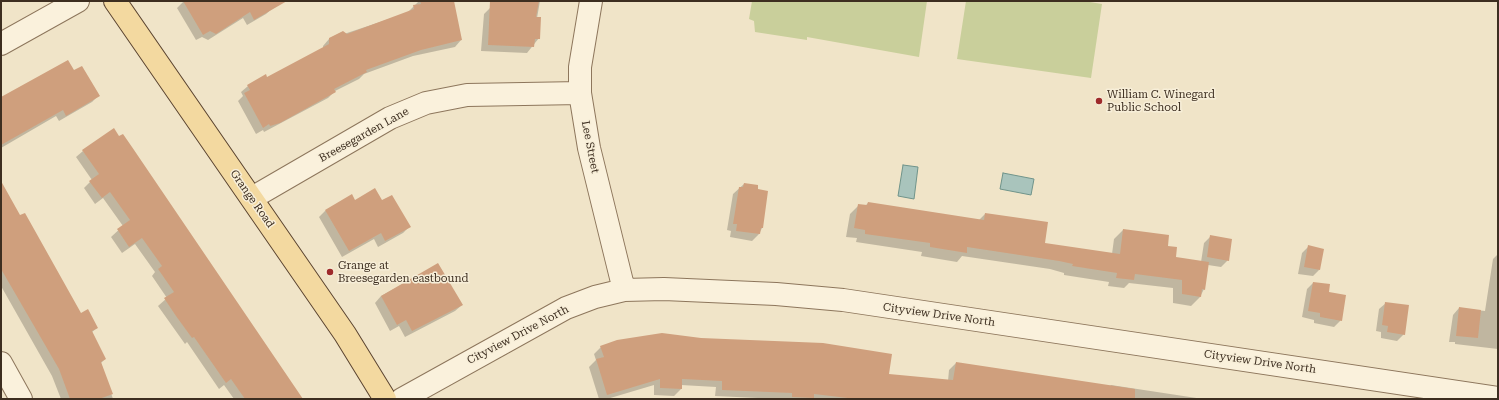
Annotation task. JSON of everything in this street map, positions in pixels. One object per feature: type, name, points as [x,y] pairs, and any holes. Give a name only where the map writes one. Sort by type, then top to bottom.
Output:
[{"type":"main road","name":"Grange Road","points":[[115,1],[345,334],[385,399]]},
{"type":"street","points":[[1,44],[78,1]]},
{"type":"street","name":"Lee Street","points":[[592,1],[580,67],[580,93],[590,155],[624,290]]},
{"type":"street","name":"Breesegarden Lane","points":[[252,198],[390,118],[426,103],[467,95],[580,93]]},
{"type":"street","name":"Cityview Drive North","points":[[402,399],[566,308],[595,297],[624,290],[671,290],[776,294],[843,300],[1491,398]]},
{"type":"street","points":[[1,364],[21,399]]},
{"type":"green space","points":[[752,1],[927,1],[919,57],[807,37],[807,40],[755,32],[754,21],[749,19]]},
{"type":"green space","points":[[966,1],[1084,1],[1102,4],[1091,78],[957,59]]},
{"type":"water","points":[[903,165],[918,167],[914,199],[898,196]]},
{"type":"water","points":[[1003,173],[1034,179],[1031,195],[1000,189]]},
{"type":"building","points":[[183,1],[287,1],[254,20],[250,12],[216,34],[210,31],[203,35]]},
{"type":"building","points":[[420,1],[454,1],[462,40],[421,50],[366,70],[367,72],[334,89],[336,92],[280,123],[270,126],[269,124],[263,128],[244,93],[250,90],[247,85],[266,74],[267,77],[329,44],[329,38],[343,31],[347,34],[414,9],[413,5],[421,4]]},
{"type":"building","points":[[490,1],[539,1],[536,17],[541,17],[540,39],[535,39],[534,47],[488,45]]},
{"type":"building","points":[[68,60],[74,70],[82,66],[100,96],[66,116],[63,110],[1,145],[1,97]]},
{"type":"building","points":[[114,128],[119,136],[123,134],[303,399],[245,399],[231,379],[226,383],[194,337],[192,338],[176,316],[164,298],[174,292],[158,269],[162,266],[142,238],[129,247],[117,229],[130,220],[110,192],[102,198],[89,181],[99,174],[82,150]]},
{"type":"building","points":[[1,181],[20,215],[25,213],[81,313],[88,309],[98,328],[92,331],[106,359],[101,362],[113,394],[99,399],[70,399],[59,369],[1,269]]},
{"type":"building","points":[[744,183],[758,185],[758,189],[768,191],[763,228],[761,228],[760,234],[736,231],[737,224],[733,224],[739,187],[743,187]]},
{"type":"building","points":[[375,188],[382,200],[392,195],[411,227],[385,241],[381,233],[349,251],[325,210],[352,194],[355,200]]},
{"type":"building","points":[[868,202],[984,220],[985,213],[1048,222],[1045,243],[1120,254],[1123,229],[1169,235],[1168,246],[1177,247],[1176,257],[1209,262],[1205,290],[1202,289],[1201,297],[1182,294],[1182,280],[1135,274],[1134,280],[1116,278],[1117,273],[1072,266],[1073,264],[1059,261],[967,247],[967,253],[930,247],[930,243],[865,234],[865,230],[854,228],[858,204],[867,205]]},
{"type":"building","points":[[1210,235],[1232,239],[1229,261],[1207,257]]},
{"type":"building","points":[[1308,245],[1324,249],[1320,270],[1304,267]]},
{"type":"building","points":[[438,263],[463,305],[412,331],[406,320],[397,325],[381,296]]},
{"type":"building","points":[[1313,282],[1330,284],[1329,292],[1346,295],[1342,321],[1320,317],[1320,313],[1308,311]]},
{"type":"building","points":[[1385,302],[1409,305],[1405,335],[1387,332],[1388,326],[1382,325]]},
{"type":"building","points":[[1459,307],[1481,310],[1478,338],[1456,336]]},
{"type":"building","points":[[662,333],[701,338],[823,343],[892,354],[889,374],[953,380],[956,362],[1135,389],[1135,399],[856,399],[814,394],[814,398],[792,397],[792,393],[722,390],[722,381],[682,379],[682,389],[660,388],[660,379],[607,395],[596,359],[604,357],[600,346],[617,340]]},
{"type":"place","name":"William C. Winegard Public School","points":[[1099,101]]},
{"type":"place","name":"Grange at Breesegarden eastbound","points":[[330,272]]}]
